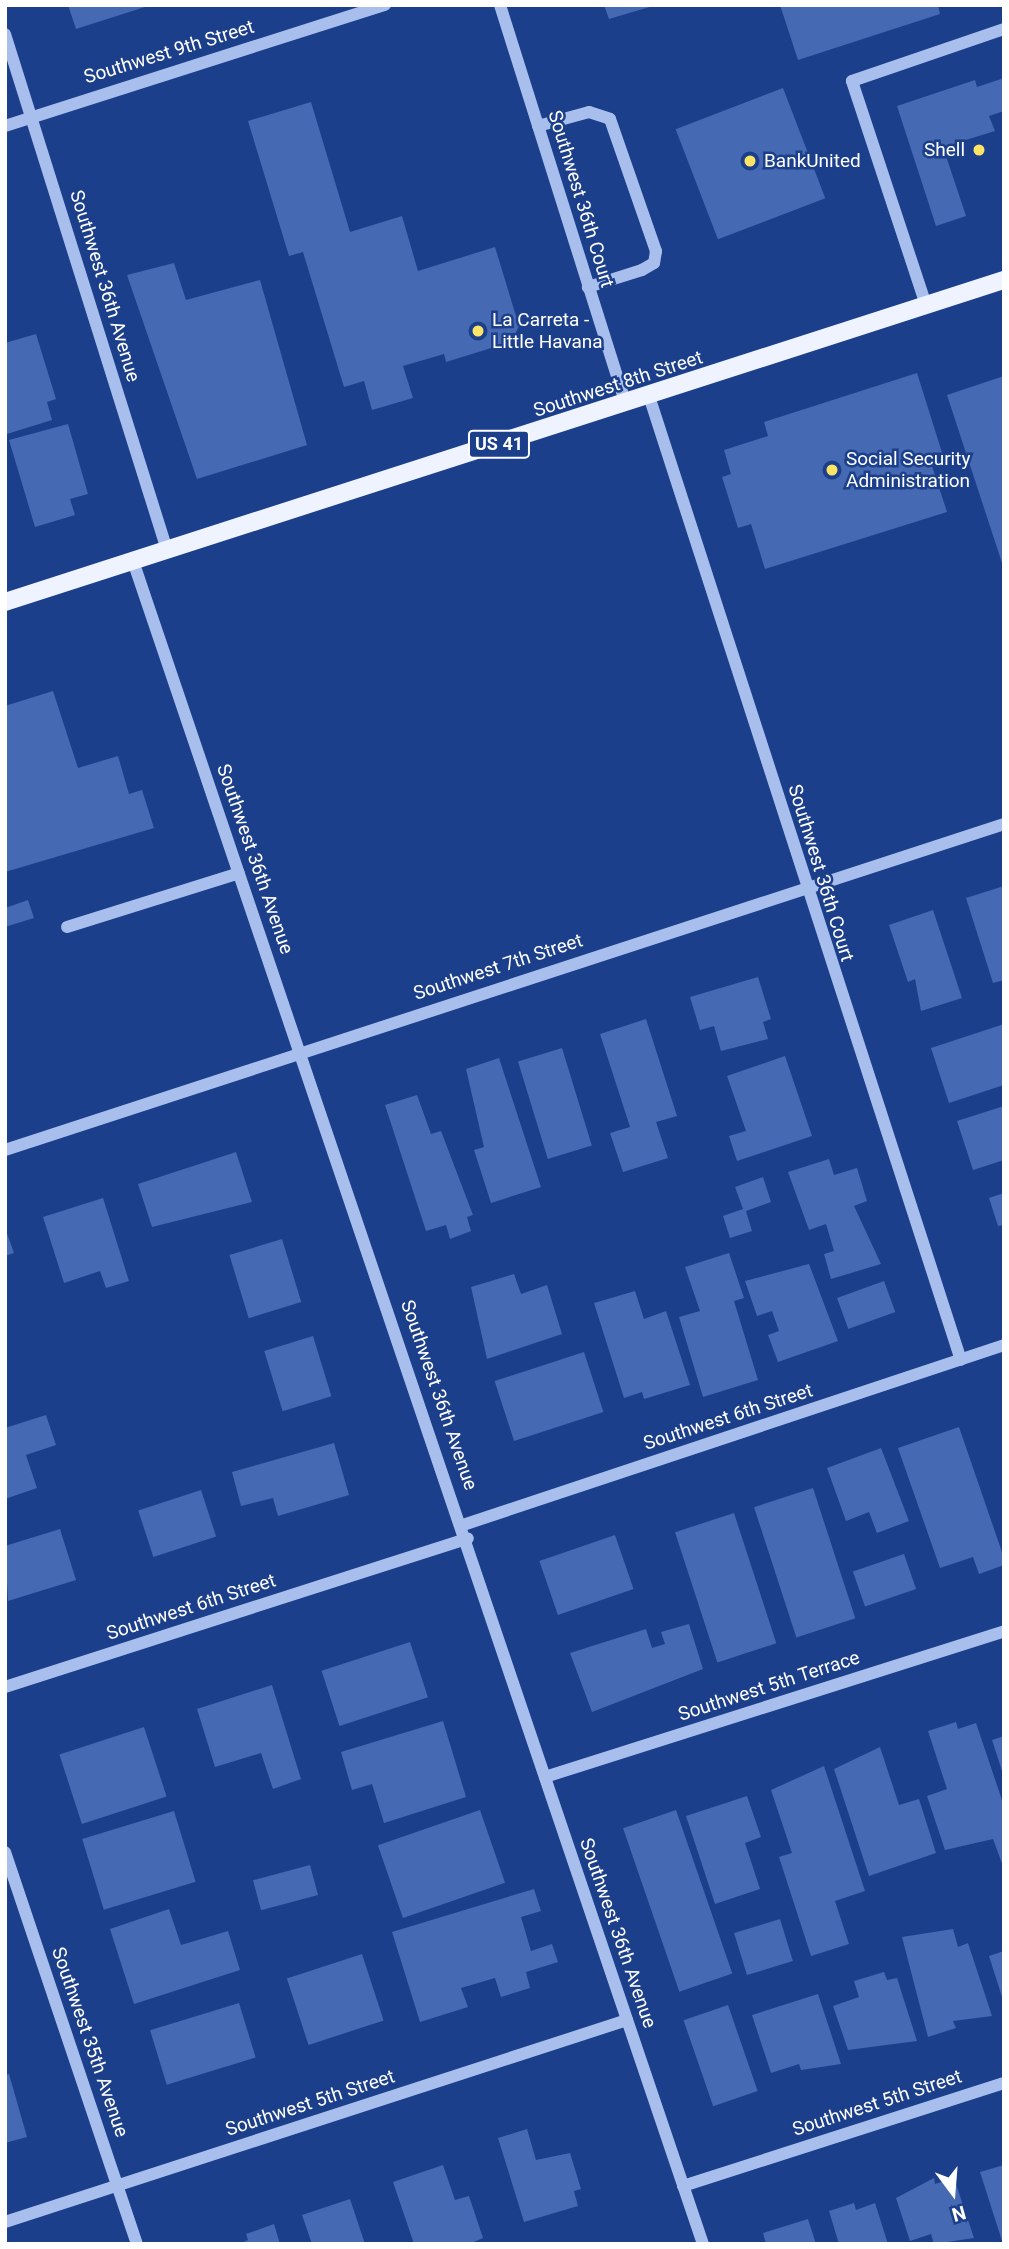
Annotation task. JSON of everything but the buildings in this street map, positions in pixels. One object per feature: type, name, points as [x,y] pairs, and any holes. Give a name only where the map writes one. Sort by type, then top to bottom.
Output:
[{"type":"main road","name":"Southwest 8th Street","points":[[5,602],[1004,280]]},
{"type":"street","name":"Southwest 9th Street","points":[[5,126],[385,5]]},
{"type":"street","name":"Southwest 36th Court","points":[[500,5],[626,404]]},
{"type":"street","points":[[926,305],[852,81],[1004,29]]},
{"type":"street","name":"Southwest 36th Avenue","points":[[5,34],[167,550]]},
{"type":"street","points":[[538,126],[589,112],[610,120],[656,251],[654,263],[642,270],[589,287]]},
{"type":"street","name":"Southwest 36th Court","points":[[649,396],[805,886],[961,1360]]},
{"type":"street","name":"Southwest 36th Avenue","points":[[133,561],[468,1538],[545,1777],[703,2244]]},
{"type":"street","name":"Southwest 7th Street","points":[[5,1150],[805,886],[1004,824]]},
{"type":"street","points":[[67,927],[239,873]]},
{"type":"street","name":"Southwest 6th Street","points":[[463,1525],[1004,1345]]},
{"type":"street","name":"Southwest 6th Street","points":[[5,1687],[468,1538]]},
{"type":"street","name":"Southwest 5th Terrace","points":[[545,1777],[1004,1631]]},
{"type":"street","name":"Southwest 35th Avenue","points":[[5,1852],[137,2244]]},
{"type":"street","name":"Southwest 5th Street","points":[[5,2222],[627,2020]]},
{"type":"street","name":"Southwest 5th Street","points":[[683,2186],[1004,2083]]},
{"type":"place","name":"Shell","points":[[979,150]]},
{"type":"place","name":"BankUnited","points":[[750,161]]},
{"type":"place","name":"La Carreta - Little Havana","points":[[478,331]]},
{"type":"place","name":"Social Security Administration","points":[[832,470]]}]
